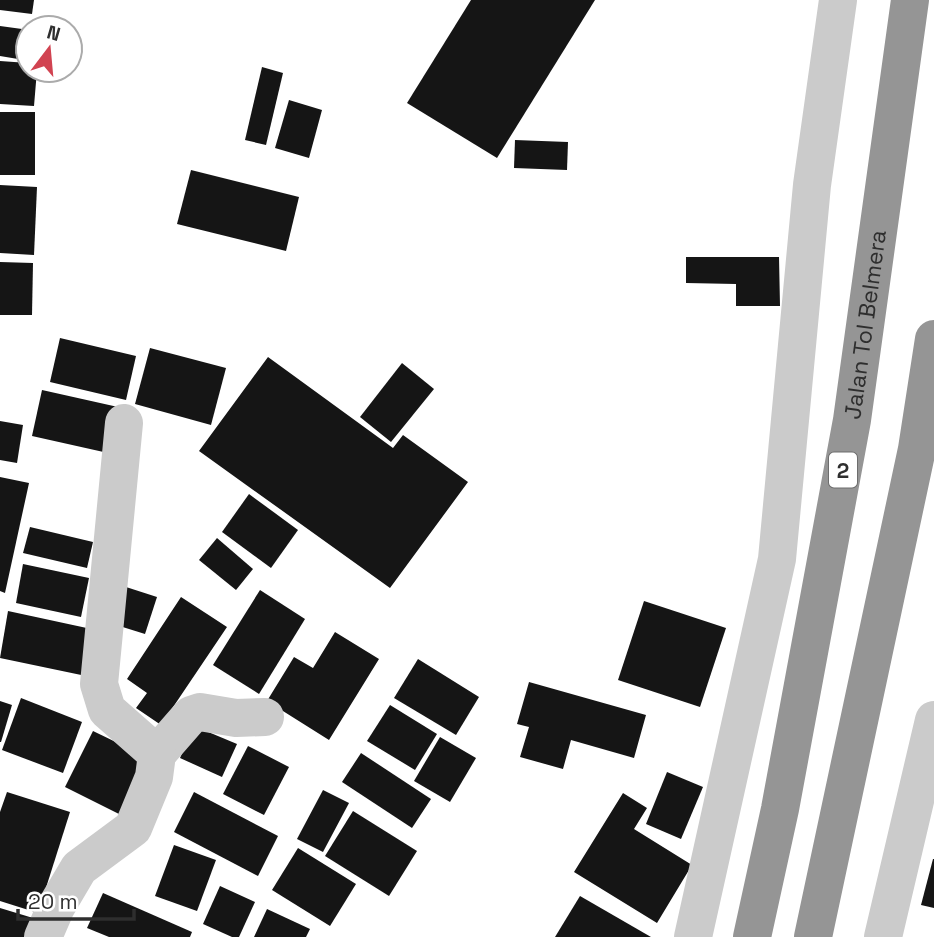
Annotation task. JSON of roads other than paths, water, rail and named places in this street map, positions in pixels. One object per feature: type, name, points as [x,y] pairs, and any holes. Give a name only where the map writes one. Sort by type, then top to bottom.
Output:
[{"type":"highway","name":"Jalan Tol Belmera","points":[[752,937],[780,809],[852,419],[910,0]]},
{"type":"highway","points":[[813,937],[917,449],[934,339]]},
{"type":"street","points":[[693,937],[777,559],[812,185],[838,0]]},
{"type":"street","points":[[124,423],[99,684],[107,710],[157,754]]},
{"type":"street","points":[[43,937],[56,907],[79,868],[133,828],[154,777],[157,754],[191,715],[200,712],[236,718],[265,717]]},
{"type":"street","points":[[883,937],[934,720]]}]
